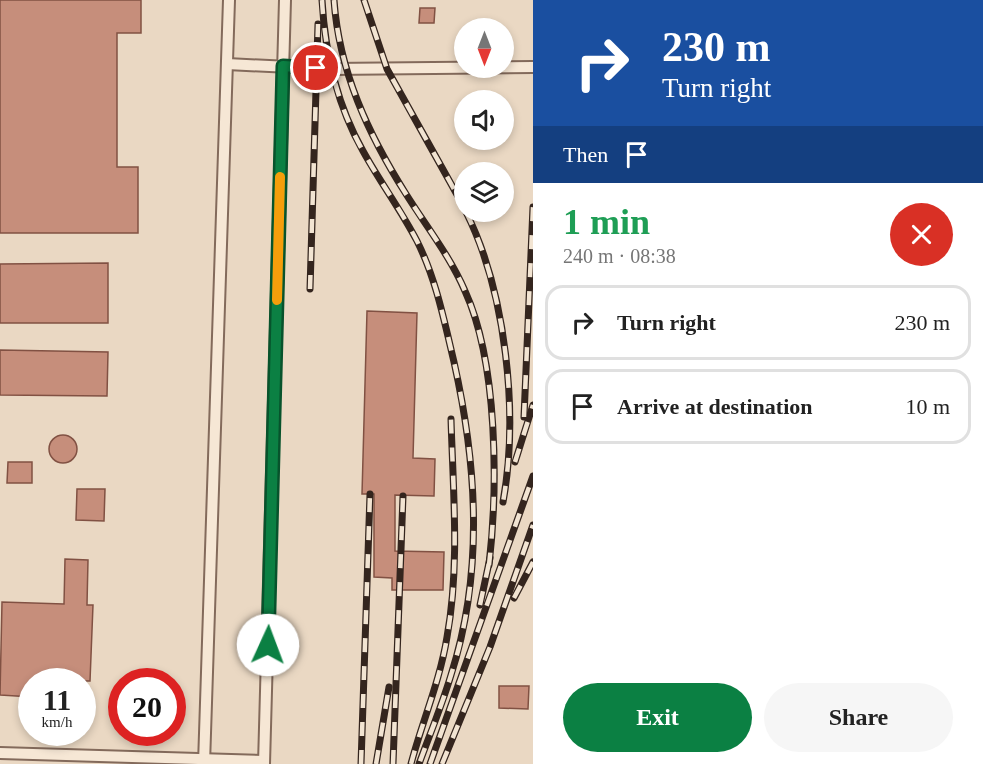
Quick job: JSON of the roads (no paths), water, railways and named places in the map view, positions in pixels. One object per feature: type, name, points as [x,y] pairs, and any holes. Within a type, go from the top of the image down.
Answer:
[{"type":"lane","points":[[205,762],[229,0]]},
{"type":"lane","points":[[0,753],[264,763],[285,0]]},
{"type":"lane","points":[[226,64],[332,69],[533,68]]},
{"type":"railway","points":[[322,0],[329,59],[346,115],[363,151],[417,241],[434,285],[454,362],[468,440],[474,518],[469,597],[462,636],[451,675],[419,764]]},
{"type":"railway","points":[[334,0],[342,52],[368,125],[392,171],[452,266],[476,320],[484,353],[493,426],[494,499],[489,565]]},
{"type":"railway","points":[[364,0],[387,69],[454,189]]},
{"type":"railway","points":[[310,289],[318,24]]},
{"type":"railway","points":[[524,417],[533,207]]},
{"type":"railway","points":[[470,222],[491,279],[506,354],[510,431],[503,502]]},
{"type":"railway","points":[[515,462],[533,405]]},
{"type":"railway","points":[[411,764],[440,670],[451,610],[455,555],[451,419]]},
{"type":"railway","points":[[430,764],[533,476]]},
{"type":"railway","points":[[361,764],[370,494]]},
{"type":"railway","points":[[393,764],[403,496]]},
{"type":"railway","points":[[442,764],[490,647],[533,525]]},
{"type":"railway","points":[[480,605],[490,558]]},
{"type":"railway","points":[[514,598],[533,562]]},
{"type":"railway","points":[[376,764],[389,687]]}]
